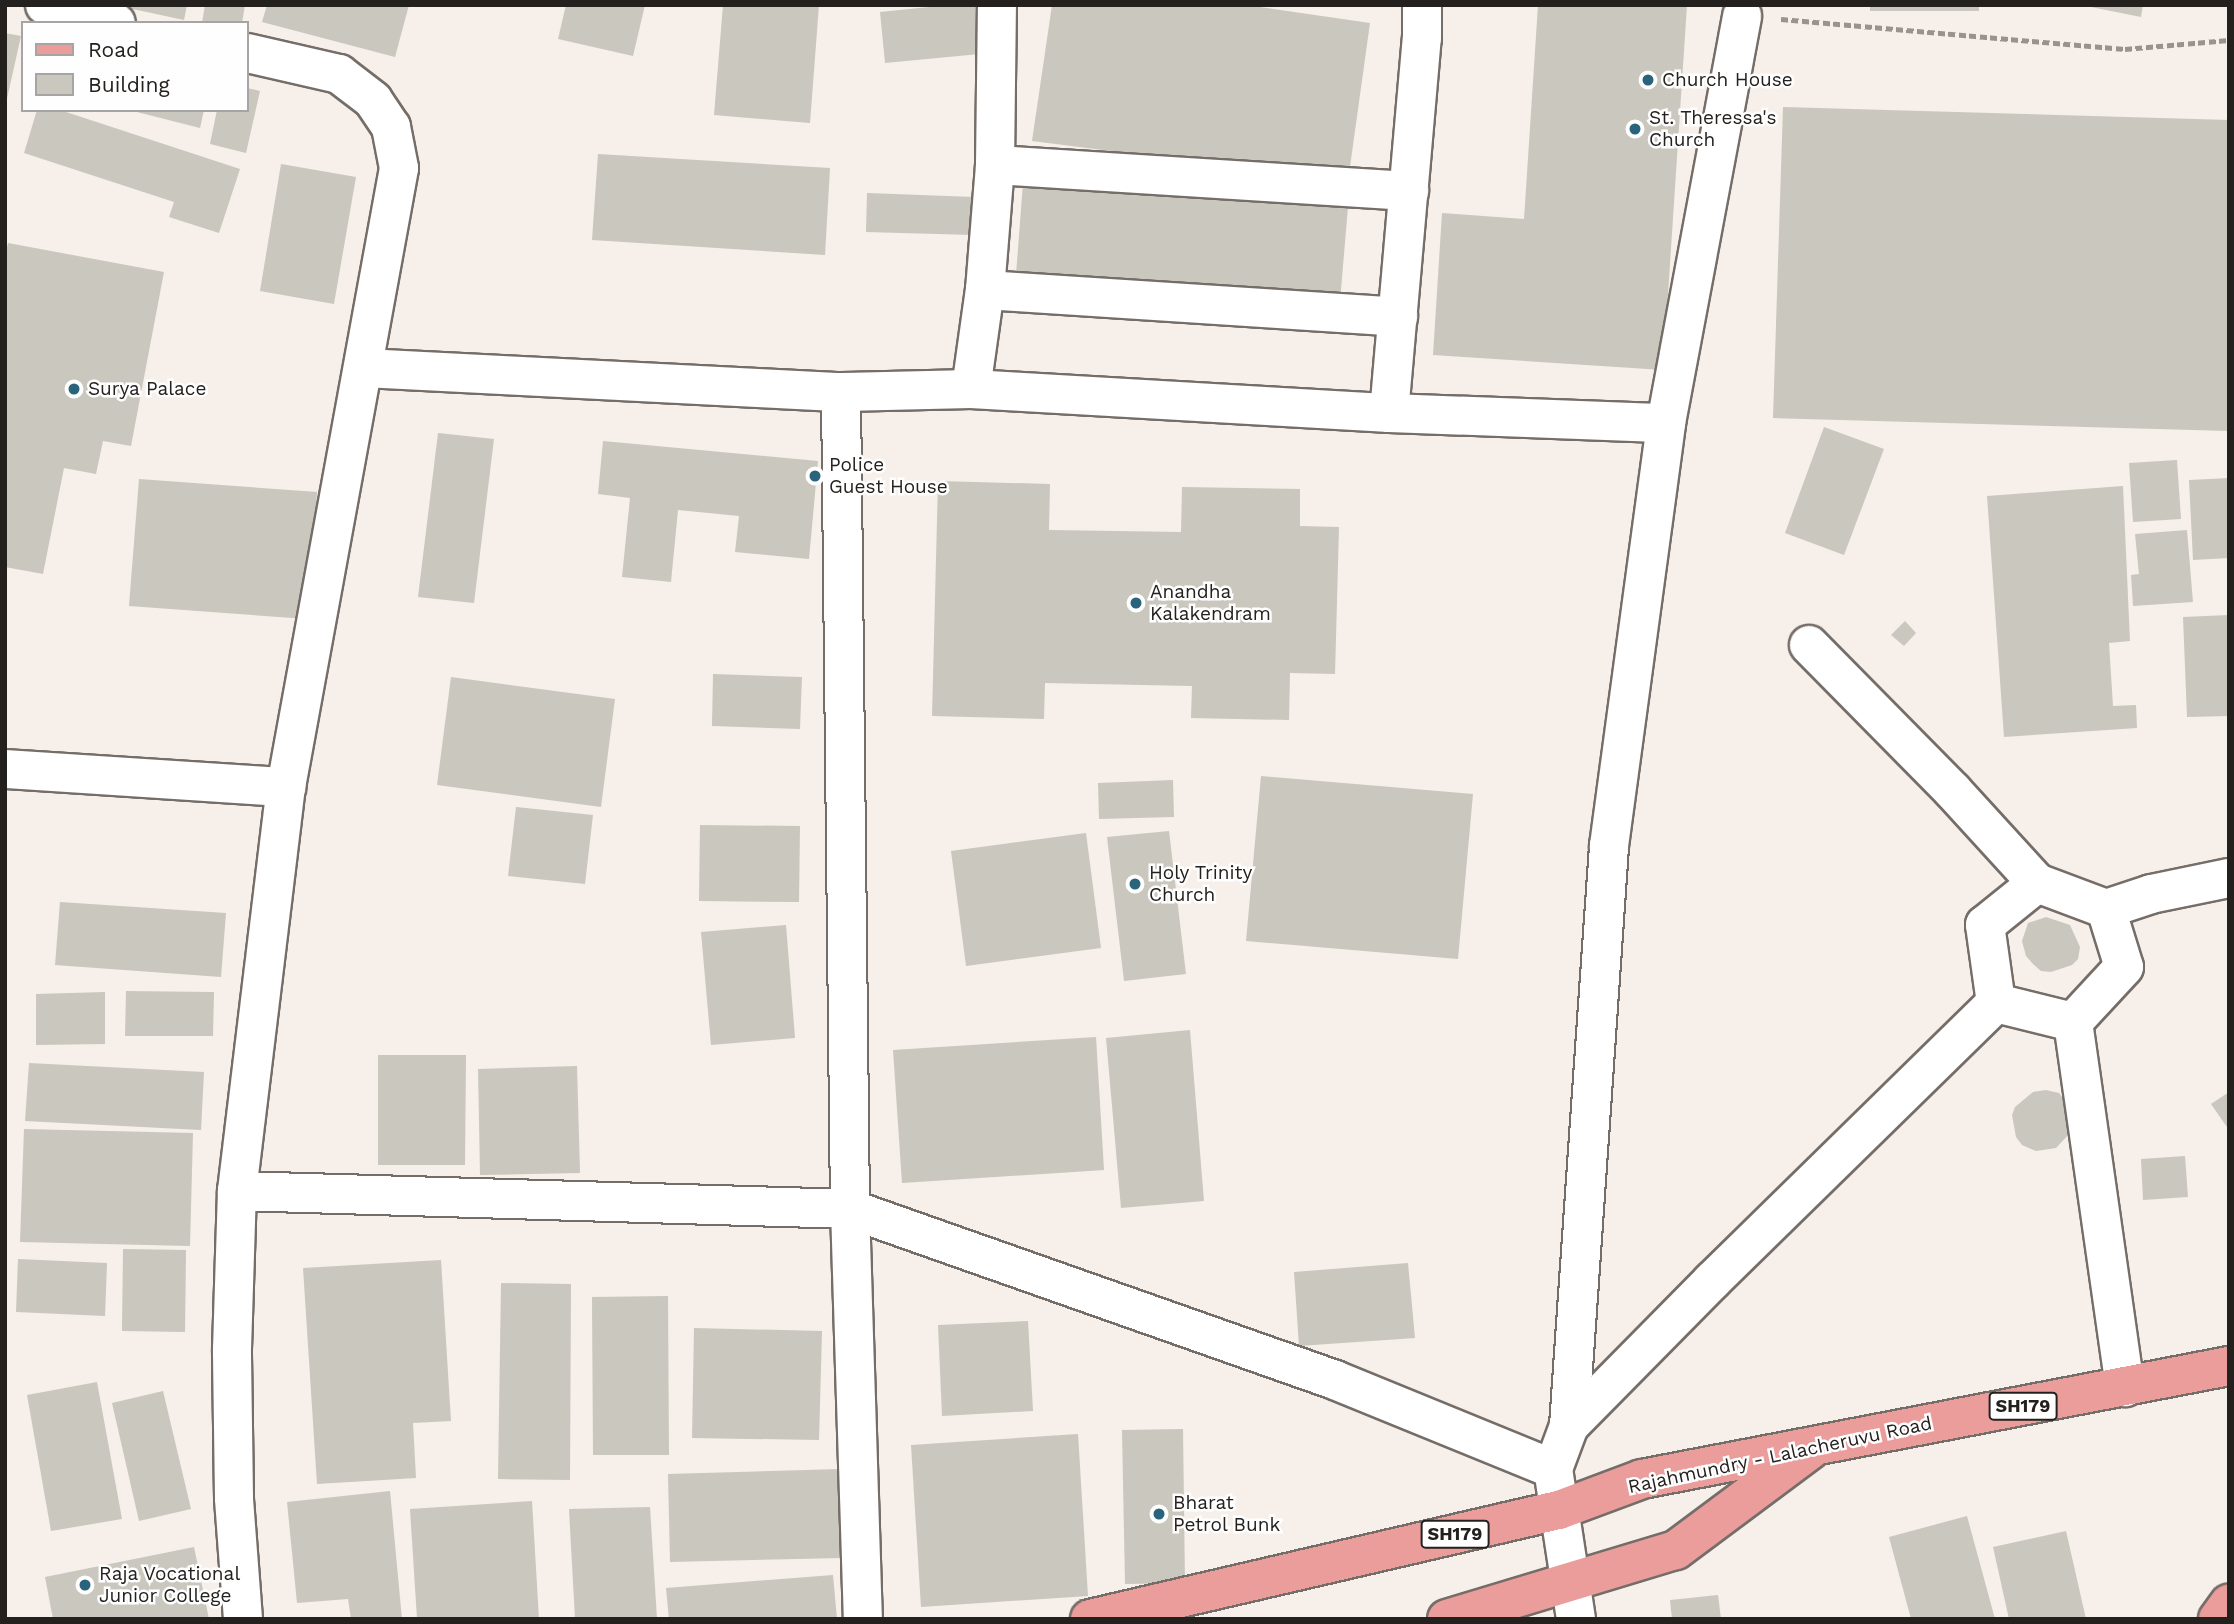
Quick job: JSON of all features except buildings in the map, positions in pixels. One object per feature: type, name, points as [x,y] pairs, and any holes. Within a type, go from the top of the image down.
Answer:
[{"type":"main road","name":"Rajahmundry - Lalacheruvu Road","points":[[1090,1619],[1559,1510],[1642,1479],[2229,1366]]},
{"type":"main road","name":"SH179","points":[[1447,1619],[1676,1550],[1817,1444]]},
{"type":"main road","points":[[2218,1619],[2229,1604]]},
{"type":"street","points":[[45,5],[108,21]]},
{"type":"street","points":[[971,389],[985,290],[995,165],[997,5]]},
{"type":"street","points":[[1389,413],[1422,38],[1422,5]]},
{"type":"street","points":[[1576,1619],[1553,1469],[1569,1426],[1609,846],[1666,423],[1742,16]]},
{"type":"street","points":[[243,1619],[234,1498],[232,1349],[237,1191],[286,787],[399,168],[391,127],[373,100],[339,74],[248,53]]},
{"type":"street","points":[[995,165],[1409,191]]},
{"type":"street","points":[[985,290],[1398,317]]},
{"type":"street","points":[[364,368],[841,392],[971,389],[1389,413],[1666,423]]},
{"type":"street","points":[[841,392],[850,1209],[863,1619]]},
{"type":"street","points":[[1809,645],[1952,790],[2037,883],[2106,909],[2151,894],[2229,878]]},
{"type":"street","points":[[5,769],[286,787]]},
{"type":"street","points":[[1996,1003],[1985,925],[2037,883]]},
{"type":"street","points":[[2073,1022],[2124,967],[2106,909]]},
{"type":"street","points":[[1569,1426],[1712,1281],[1996,1003]]},
{"type":"street","points":[[1996,1003],[2073,1022]]},
{"type":"street","points":[[2073,1022],[2125,1387]]},
{"type":"street","points":[[237,1191],[850,1209],[1335,1380],[1553,1469]]},
{"type":"path","points":[[1742,16],[2125,49],[2229,40]]},
{"type":"place","name":"Church House","points":[[1648,80]]},
{"type":"place","name":"St. Theressa's Church","points":[[1635,129]]},
{"type":"place","name":"Surya Palace","points":[[74,389]]},
{"type":"place","name":"Police Guest House","points":[[815,476]]},
{"type":"place","name":"Anandha Kalakendram","points":[[1136,603]]},
{"type":"place","name":"Holy Trinity Church","points":[[1135,884]]},
{"type":"place","name":"Bharat Petrol Bunk","points":[[1159,1514]]},
{"type":"place","name":"Raja Vocational Junior College","points":[[85,1585]]}]
